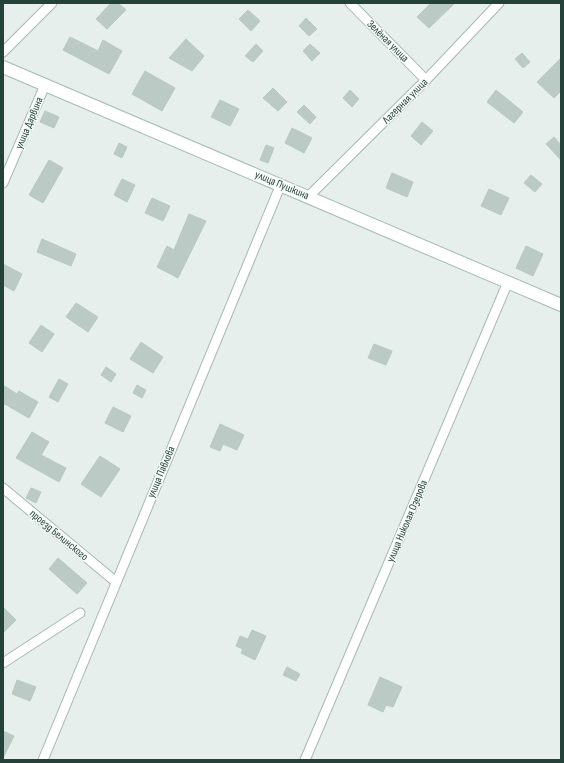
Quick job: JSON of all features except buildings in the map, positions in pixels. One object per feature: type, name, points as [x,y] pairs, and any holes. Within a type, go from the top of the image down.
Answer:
[{"type":"main road","name":"улица Пушкина","points":[[3,67],[281,184],[561,305]]},
{"type":"street","points":[[3,52],[52,3]]},
{"type":"street","name":"Зелёная улица","points":[[350,3],[426,80]]},
{"type":"street","name":"Лагерная улица","points":[[309,196],[426,80],[499,3]]},
{"type":"street","name":"улица Дарвина","points":[[3,182],[46,85]]},
{"type":"street","name":"улица Павлова","points":[[43,760],[281,184]]},
{"type":"street","name":"улица Николая Озерова","points":[[305,760],[508,282]]},
{"type":"street","name":"проезд Белинского","points":[[3,488],[116,582]]},
{"type":"street","points":[[3,663],[80,613]]}]
